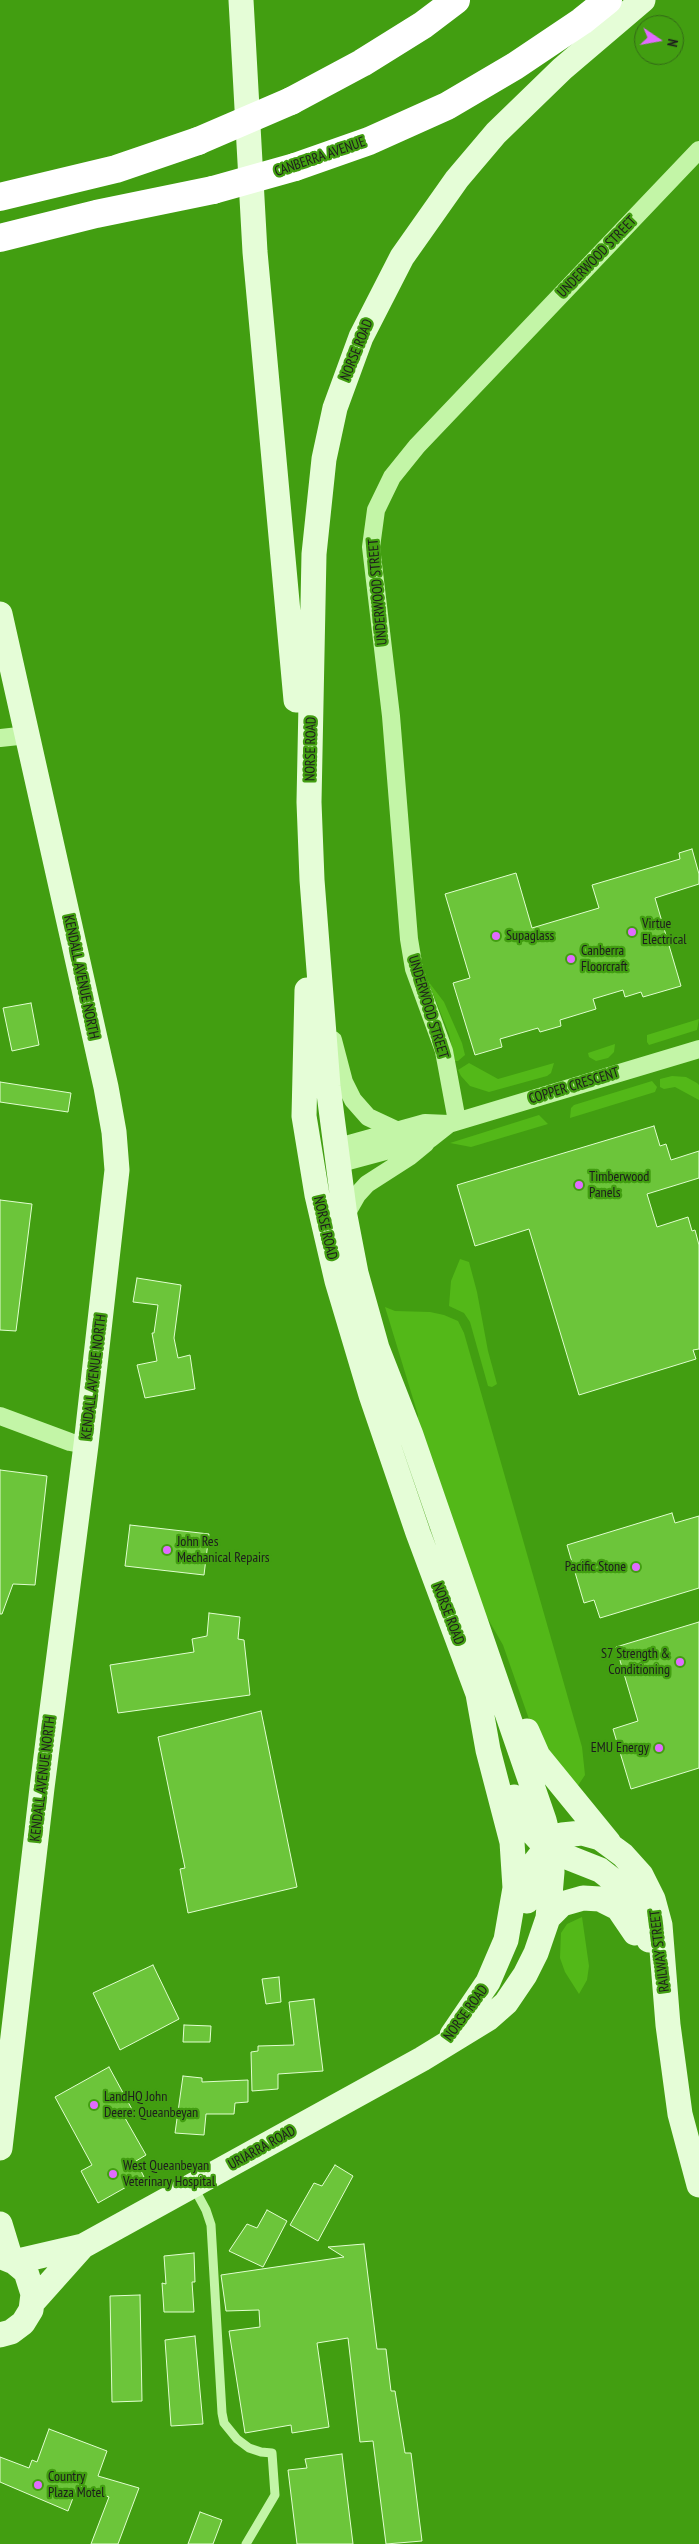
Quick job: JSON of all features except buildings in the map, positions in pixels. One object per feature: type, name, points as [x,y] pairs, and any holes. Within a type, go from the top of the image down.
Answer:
[{"type":"highway","points":[[3,197],[116,169],[198,141],[291,101],[362,63],[424,25],[456,0]]},
{"type":"highway","name":"CANBERRA AVENUE","points":[[11,235],[96,214],[213,190],[295,167],[369,141],[447,106],[515,66],[582,21],[608,0]]},
{"type":"main road","name":"NORSE ROAD","points":[[241,0],[256,252],[275,445],[298,728],[309,802]]},
{"type":"main road","name":"NORSE ROAD","points":[[431,2054],[489,2018],[506,2003],[530,1966],[548,1918],[552,1882],[549,1846],[535,1794],[411,1435],[378,1348],[356,1273],[345,1216],[336,1156],[312,880],[309,802],[312,590],[316,520],[329,432],[354,353],[402,257],[457,179],[523,106],[644,0]]},
{"type":"main road","name":"KENDALL AVENUE NORTH","points":[[0,614],[114,1132],[117,1170],[114,1214],[42,1788],[0,2148]]},
{"type":"main road","name":"NORSE ROAD","points":[[312,880],[304,1116],[312,1162],[338,1281],[360,1359],[418,1533],[478,1694],[488,1750],[511,1834],[516,1878],[512,1914],[506,1940],[495,1969],[475,2004],[431,2054]]},
{"type":"main road","points":[[312,1162],[336,1156]]},
{"type":"main road","points":[[470,1610],[498,1648],[538,1756],[613,1846]]},
{"type":"main road","name":"RAILWAY STREET","points":[[478,1694],[519,1815],[528,1828],[549,1846],[609,1876],[632,1898],[647,1932],[655,1983]]},
{"type":"main road","name":"RAILWAY STREET","points":[[549,1846],[562,1835],[582,1833],[595,1835],[613,1846],[629,1860],[640,1875],[656,1909],[660,1925],[668,2025],[680,2114],[699,2185]]},
{"type":"main road","points":[[475,2004],[517,1945],[525,1919],[531,1872],[535,1863],[549,1846]]},
{"type":"main road","name":"RAILWAY STREET","points":[[548,1918],[562,1904],[578,1900],[592,1898],[612,1904],[631,1924],[655,1983],[668,2025]]},
{"type":"main road","name":"URIARRA ROAD","points":[[8,2259],[83,2246],[431,2054]]},
{"type":"main road","points":[[0,2224],[8,2259],[30,2279],[33,2302]]},
{"type":"main road","name":"URIARRA ROAD","points":[[1,2336],[23,2323],[33,2302],[83,2246]]},
{"type":"street","name":"UNDERWOOD STREET","points":[[453,1123],[444,1051],[414,969],[405,898],[391,716],[371,547],[376,510],[382,494],[392,477],[416,446],[699,150]]},
{"type":"street","points":[[0,738],[28,735]]},
{"type":"street","points":[[322,1000],[348,1091],[368,1117],[398,1131]]},
{"type":"street","name":"COPPER CRESCENT","points":[[336,1156],[398,1131],[425,1123],[453,1123],[699,1049]]},
{"type":"street","name":"COPPER CRESCENT","points":[[336,1156],[430,1139],[453,1123]]},
{"type":"street","points":[[345,1216],[357,1195],[367,1184],[410,1157],[430,1139]]},
{"type":"street","points":[[0,1416],[70,1442],[86,1445]]},
{"type":"lane","points":[[192,2186],[206,2210],[211,2225],[224,2423],[237,2439],[249,2448],[272,2453],[275,2496],[246,2544]]},
{"type":"green space","points":[[428,981],[444,1002],[462,1043],[465,1055],[458,1061],[455,1061],[449,1034]]},
{"type":"green space","points":[[699,1019],[697,1030],[649,1045],[647,1042],[647,1035]]},
{"type":"green space","points":[[615,1044],[614,1052],[608,1058],[596,1061],[589,1057],[588,1053]]},
{"type":"green space","points":[[469,1063],[498,1079],[554,1063],[551,1073],[547,1076],[489,1092],[470,1086],[461,1076],[458,1070]]},
{"type":"green space","points":[[672,1076],[686,1077],[697,1083],[699,1085],[699,1100],[675,1087],[664,1089],[660,1087],[660,1079]]},
{"type":"green space","points":[[652,1081],[657,1087],[655,1092],[570,1118],[571,1108],[574,1105]]},
{"type":"green space","points":[[539,1115],[548,1124],[471,1147],[450,1143]]},
{"type":"green space","points":[[460,1259],[469,1262],[477,1292],[488,1351],[497,1384],[492,1387],[488,1386],[470,1322],[464,1313],[449,1306],[451,1281]]},
{"type":"green space","points":[[385,1307],[395,1311],[430,1312],[444,1315],[458,1321],[464,1333],[582,1747],[585,1775],[577,1787],[574,1788],[530,1722],[503,1645],[481,1607],[417,1419],[418,1415]]},
{"type":"green space","points":[[582,1917],[589,1966],[587,1980],[579,1994],[565,1972],[560,1958],[561,1933],[567,1924]]},
{"type":"place","name":"Virtue Electrical","points":[[632,932]]},
{"type":"place","name":"Supaglass","points":[[496,936]]},
{"type":"place","name":"Canberra Floorcraft","points":[[571,959]]},
{"type":"place","name":"Timberwood Panels","points":[[579,1185]]},
{"type":"place","name":"John Res Mechanical Repairs","points":[[167,1550]]},
{"type":"place","name":"Pacific Stone","points":[[636,1567]]},
{"type":"place","name":"S7 Strength & Conditioning","points":[[680,1662]]},
{"type":"place","name":"EMU Energy","points":[[659,1748]]},
{"type":"place","name":"LandHQ John Deere: Queanbeyan","points":[[94,2105]]},
{"type":"place","name":"West Queanbeyan Veterinary Hospital","points":[[113,2174]]},
{"type":"place","name":"Country Plaza Motel","points":[[38,2485]]}]
